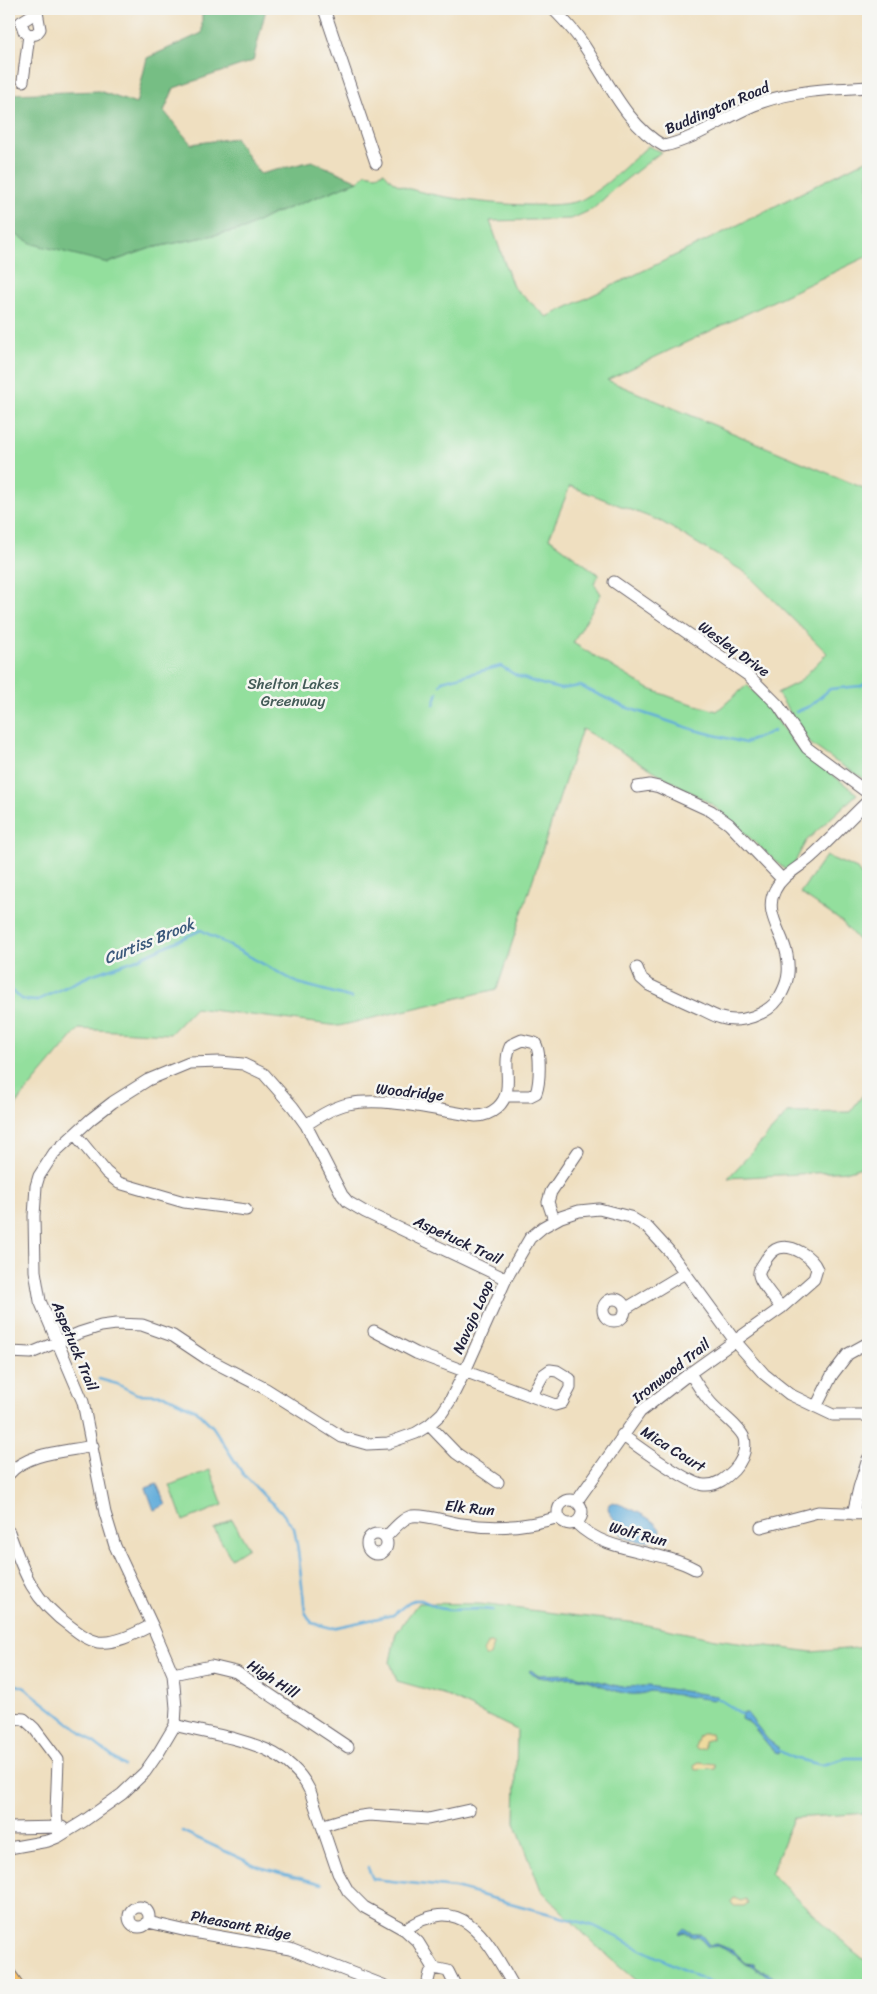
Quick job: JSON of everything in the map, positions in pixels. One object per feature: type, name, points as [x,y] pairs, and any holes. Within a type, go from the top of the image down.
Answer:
[{"type":"main road","points":[[9,1974],[16,1985]]},
{"type":"street","points":[[324,9],[376,163]]},
{"type":"street","name":"Buddington Road","points":[[553,9],[567,22],[581,40],[605,80],[641,130],[664,146],[683,142],[761,103],[803,91],[868,87]]},
{"type":"street","points":[[24,81],[29,35],[24,31],[21,22],[37,10]]},
{"type":"street","name":"Wesley Drive","points":[[614,582],[749,676],[778,705],[808,748],[868,793]]},
{"type":"street","points":[[637,787],[650,785],[659,787],[711,810],[729,824],[782,879]]},
{"type":"street","points":[[637,968],[642,978],[649,985],[721,1018],[735,1020],[749,1018],[764,1012],[774,1005],[788,980],[786,952],[771,911],[771,900],[774,890],[782,879],[810,858],[868,801]]},
{"type":"street","points":[[526,1040],[535,1043],[538,1051],[538,1086],[536,1093],[530,1096],[506,1096],[509,1049],[518,1041],[526,1040]]},
{"type":"street","name":"Aspetuck Trail","points":[[175,1725],[176,1690],[173,1674],[115,1546],[105,1513],[83,1402],[42,1310],[38,1291],[34,1246],[34,1198],[37,1180],[46,1163],[99,1113],[131,1090],[171,1069],[196,1062],[243,1064],[259,1070],[269,1079],[306,1124],[338,1189],[348,1202],[365,1212],[506,1279]]},
{"type":"street","name":"Woodridge","points":[[306,1124],[332,1109],[354,1103],[405,1104],[480,1116],[492,1112],[506,1096]]},
{"type":"street","points":[[75,1134],[106,1172],[120,1184],[184,1202],[246,1210]]},
{"type":"street","points":[[554,1220],[548,1202],[551,1192],[578,1152]]},
{"type":"street","name":"Navajo Loop","points":[[9,1352],[29,1354],[101,1326],[116,1324],[142,1325],[173,1336],[206,1358],[266,1389],[331,1431],[349,1440],[367,1444],[388,1443],[406,1437],[429,1425],[442,1413],[465,1371],[506,1279],[526,1243],[535,1233],[554,1220],[570,1213],[593,1209],[611,1211],[630,1217],[643,1224],[659,1240],[685,1273],[734,1341],[764,1374],[789,1394],[834,1414],[868,1415]]},
{"type":"street","points":[[786,1247],[806,1255],[814,1262],[817,1269],[814,1279],[781,1308],[759,1277],[759,1269],[777,1248],[786,1247]]},
{"type":"street","points":[[625,1309],[685,1273]]},
{"type":"street","name":"Ironwood Trail","points":[[577,1501],[640,1412],[690,1373],[781,1308]]},
{"type":"street","points":[[374,1331],[416,1353],[532,1395]]},
{"type":"street","points":[[816,1407],[832,1375],[848,1354],[868,1343]]},
{"type":"street","name":"Mica Court","points":[[622,1435],[663,1463],[701,1484],[713,1484],[725,1479],[743,1458],[745,1451],[744,1438],[739,1430],[708,1400],[690,1373]]},
{"type":"street","points":[[429,1425],[466,1462],[498,1482]]},
{"type":"street","points":[[9,1474],[19,1465],[31,1459],[92,1446]]},
{"type":"street","points":[[853,1514],[864,1488],[868,1459]]},
{"type":"street","points":[[570,1499],[577,1501],[582,1510],[581,1517],[576,1523],[566,1524],[559,1517],[558,1507],[563,1501],[570,1499]]},
{"type":"street","points":[[761,1527],[818,1512],[868,1514]]},
{"type":"street","name":"Elk Run","points":[[385,1538],[402,1522],[413,1516],[474,1526],[527,1525],[559,1517]]},
{"type":"street","name":"Wolf Run","points":[[576,1523],[586,1533],[604,1542],[674,1559],[695,1569]]},
{"type":"street","points":[[9,1532],[21,1564],[38,1597],[61,1620],[78,1632],[92,1640],[110,1641],[127,1637],[152,1625]]},
{"type":"street","name":"High Hill","points":[[173,1674],[211,1666],[236,1672],[348,1747]]},
{"type":"street","points":[[9,1718],[24,1720],[34,1728],[58,1760],[57,1832]]},
{"type":"street","points":[[9,1848],[74,1828],[122,1794],[145,1772],[175,1725],[252,1743],[266,1748],[286,1761],[296,1769],[307,1784],[324,1825],[338,1873],[348,1891],[364,1907],[405,1930],[418,1942],[434,1968],[448,1971],[454,1985]]},
{"type":"street","points":[[324,1825],[347,1818],[368,1815],[428,1819],[469,1810]]},
{"type":"street","points":[[9,1828],[57,1832]]},
{"type":"street","points":[[405,1930],[422,1920],[441,1916],[467,1922],[482,1934],[512,1985]]},
{"type":"street","name":"Pheasant Ridge","points":[[148,1922],[187,1931],[290,1949],[383,1985]]},
{"type":"street","points":[[428,1985],[430,1973],[434,1968]]},
{"type":"green space","points":[[202,9],[266,9],[253,61],[174,88],[164,111],[191,144],[235,138],[260,174],[312,161],[358,181],[271,215],[244,229],[151,248],[108,263],[33,244],[9,231],[9,94],[99,91],[136,104],[147,58],[202,33]]},
{"type":"green space","name":"Shelton Lakes Greenway","points":[[648,146],[661,152],[614,189],[593,209],[571,219],[490,221],[513,287],[547,317],[722,233],[868,159],[868,256],[607,380],[868,490],[868,781],[811,744],[777,693],[799,682],[827,653],[746,573],[662,522],[570,486],[549,538],[599,575],[594,583],[601,594],[573,643],[649,689],[717,711],[747,685],[763,701],[796,746],[857,794],[806,841],[789,873],[713,805],[582,729],[497,989],[339,1026],[195,1008],[170,1034],[79,1029],[19,1100],[9,1122],[9,231],[108,263],[151,248],[244,229],[271,215],[358,181],[366,173],[376,175],[384,172],[394,182],[410,189],[459,199],[519,205],[568,203],[583,199],[592,194]]},
{"type":"green space","points":[[826,856],[857,869],[868,885],[868,951],[841,921],[800,893]]},
{"type":"green space","points":[[868,1088],[868,1165],[849,1171],[728,1178],[788,1113],[850,1112]]},
{"type":"green space","points":[[210,1470],[223,1505],[183,1521],[170,1485]]},
{"type":"green space","points":[[232,1519],[248,1547],[231,1558],[214,1529]]},
{"type":"green space","points":[[418,1603],[480,1604],[637,1623],[716,1639],[812,1652],[868,1647],[868,1813],[793,1818],[771,1874],[868,1963],[868,1985],[642,1985],[594,1944],[541,1890],[515,1822],[517,1730],[443,1694],[397,1681],[390,1662],[396,1633]]},
{"type":"sand","points":[[487,1644],[493,1644],[490,1656],[485,1656],[483,1651]]},
{"type":"sand","points":[[711,1734],[712,1739],[704,1741],[704,1748],[697,1750],[695,1747],[699,1736]]},
{"type":"sand","points":[[699,1762],[714,1764],[715,1768],[695,1769],[694,1765]]},
{"type":"sand","points":[[734,1898],[741,1901],[746,1899],[748,1903],[744,1906],[733,1906],[731,1902]]},
{"type":"water","points":[[157,1484],[166,1505],[154,1510],[146,1488]]},
{"type":"water","points":[[613,1502],[648,1518],[659,1528],[661,1533],[648,1541],[626,1538],[619,1532],[609,1511],[609,1504]]},
{"type":"water","points":[[531,1670],[537,1675],[570,1674],[622,1687],[648,1686],[718,1697],[713,1700],[650,1691],[641,1694],[623,1693],[578,1678],[538,1677],[529,1671]]},
{"type":"water","points":[[742,1713],[747,1713],[768,1740],[779,1748],[779,1754],[775,1753],[751,1724],[741,1719]]},
{"type":"water","points":[[684,1928],[692,1934],[701,1934],[709,1945],[717,1944],[734,1951],[746,1963],[754,1964],[757,1968],[772,1975],[783,1985],[753,1966],[747,1965],[735,1954],[718,1946],[708,1947],[698,1936],[693,1937],[684,1932],[680,1934]]},
{"type":"waterway","points":[[440,685],[442,681],[501,666],[517,676],[534,682],[560,689],[580,686],[625,707],[695,730],[745,743],[774,731]]},
{"type":"waterway","points":[[796,712],[810,706],[830,689],[861,686],[868,682]]},
{"type":"waterway","points":[[434,705],[438,692]]},
{"type":"waterway","name":"Curtiss Brook","points":[[9,989],[23,1000],[36,1001],[91,975],[135,960],[201,930],[298,983],[352,998]]},
{"type":"waterway","points":[[99,1379],[117,1384],[137,1394],[164,1395],[196,1410],[213,1427],[243,1474],[280,1510],[294,1528],[305,1612],[312,1623],[332,1628],[393,1615],[414,1600],[421,1600],[439,1608],[450,1610],[493,1610]]},
{"type":"waterway","points":[[9,1682],[25,1688],[124,1766]]},
{"type":"waterway","points":[[715,1697],[742,1714]]},
{"type":"waterway","points":[[778,1750],[793,1758],[822,1765],[846,1758],[868,1758]]},
{"type":"waterway","points":[[182,1831],[259,1867],[322,1884]]},
{"type":"waterway","points":[[368,1868],[373,1879],[455,1888],[594,1926],[715,1985]]}]
